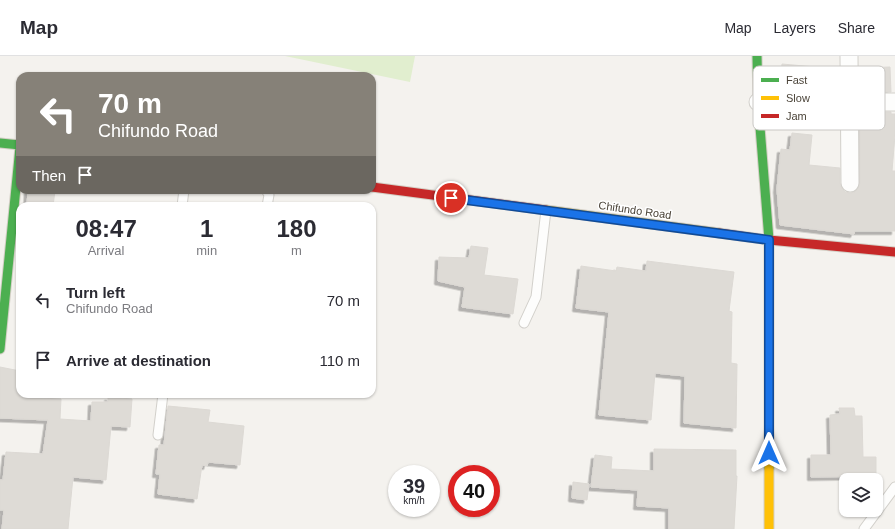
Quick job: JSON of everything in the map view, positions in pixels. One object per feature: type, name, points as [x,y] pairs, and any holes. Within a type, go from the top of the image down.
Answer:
[{"type":"street","points":[[757,56],[757,66]]},
{"type":"street","points":[[760,130],[769,240],[769,529]]},
{"type":"street","points":[[849,130],[850,182]]},
{"type":"street","points":[[0,143],[16,145]]},
{"type":"street","points":[[0,349],[16,187]]},
{"type":"street","name":"Chifundo Road","points":[[376,188],[769,240],[895,252]]},
{"type":"lane","points":[[524,323],[536,297],[546,210]]},
{"type":"lane","points":[[158,435],[163,398]]},
{"type":"lane","points":[[864,529],[895,487]]},
{"type":"green space","points":[[285,56],[415,56],[410,82],[376,75],[376,72],[362,72]]},
{"type":"building","points":[[782,64],[805,66],[782,66]]},
{"type":"building","points":[[885,67],[890,67],[891,92],[885,92]]},
{"type":"building","points":[[885,112],[891,112],[891,114],[895,114],[892,171],[895,171],[895,231],[855,231],[854,234],[780,225],[777,189],[781,149],[790,150],[792,133],[812,135],[809,165],[840,168],[840,183],[845,192],[855,192],[860,183],[860,130],[885,130]]},
{"type":"building","points":[[28,194],[55,194],[54,202],[27,202]]},
{"type":"building","points":[[471,246],[488,248],[484,275],[518,279],[513,314],[462,307],[465,287],[438,281],[439,257],[469,258]]},
{"type":"building","points":[[647,261],[734,272],[729,311],[732,312],[731,363],[737,364],[736,428],[684,423],[685,376],[655,373],[651,420],[599,415],[609,312],[576,308],[581,266],[616,271],[617,267],[646,271]]},
{"type":"building","points":[[0,367],[16,370],[16,398],[61,399],[60,419],[91,421],[92,402],[108,402],[108,398],[132,399],[130,427],[111,426],[106,480],[73,477],[68,529],[2,529],[4,510],[0,510],[0,480],[3,480],[6,452],[43,454],[48,420],[0,418]]},
{"type":"building","points":[[168,406],[210,410],[208,422],[244,426],[240,465],[208,462],[207,466],[202,465],[197,499],[158,494],[160,474],[156,474],[159,445],[164,445]]},
{"type":"building","points":[[839,408],[854,408],[855,416],[862,416],[863,457],[876,457],[876,473],[839,473],[839,477],[811,477],[811,455],[831,455],[830,415],[840,414]]},
{"type":"building","points":[[654,449],[736,450],[737,476],[734,529],[669,529],[669,508],[637,506],[638,490],[591,487],[595,455],[612,457],[611,469],[654,471]]},
{"type":"building","points":[[573,482],[589,484],[587,500],[572,498]]},
{"type":"traffic: fast","points":[[757,56],[757,66]]},
{"type":"traffic: fast","points":[[760,130],[769,240],[769,468]]},
{"type":"traffic: fast","points":[[0,143],[16,145]]},
{"type":"traffic: fast","points":[[0,349],[16,187]]},
{"type":"traffic: slow","points":[[546,210],[719,233]]},
{"type":"traffic: slow","points":[[769,468],[769,529]]},
{"type":"traffic: jam","points":[[376,188],[546,210]]},
{"type":"traffic: jam","points":[[719,233],[769,240],[895,252]]},
{"type":"route","points":[[451,198],[769,240],[769,453]]}]
